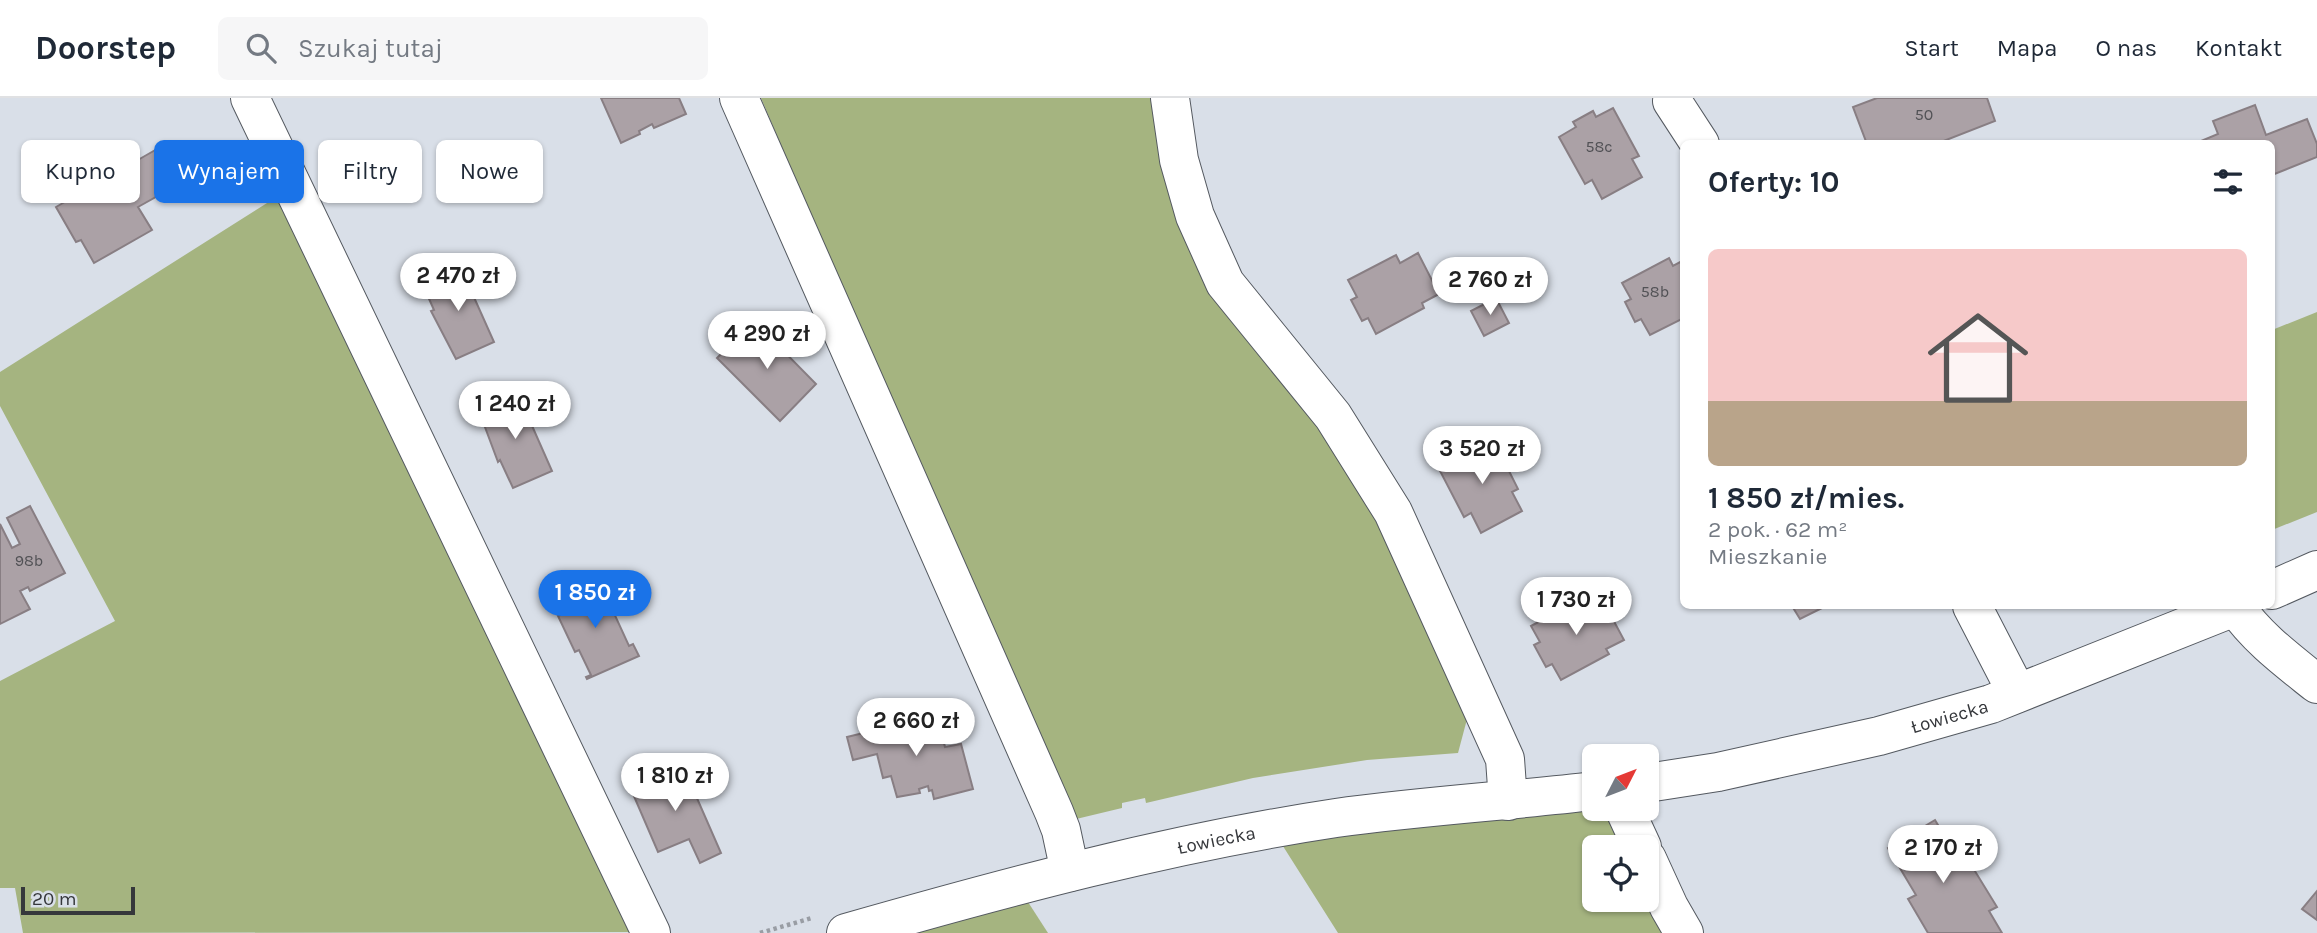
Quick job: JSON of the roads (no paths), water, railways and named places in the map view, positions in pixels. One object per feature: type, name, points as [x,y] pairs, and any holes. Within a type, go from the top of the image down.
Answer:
[{"type":"street","points":[[250,98],[651,933]]},
{"type":"street","points":[[739,98],[1054,812],[1061,830],[1070,872]]},
{"type":"street","points":[[1170,98],[1185,183],[1195,216],[1225,283],[1333,416],[1393,512],[1505,759],[1508,801]]},
{"type":"street","points":[[1672,101],[1697,140]]},
{"type":"street","points":[[2275,589],[2317,570]]},
{"type":"street","points":[[1974,609],[2017,693]]},
{"type":"street","name":"Łowiecka","points":[[1659,781],[1718,772],[1879,737],[1991,704],[2228,609]]},
{"type":"street","points":[[2238,609],[2249,626],[2279,655],[2317,684]]},
{"type":"street","name":"Łowiecka","points":[[846,933],[1070,872],[1196,843],[1429,806],[1582,792]]},
{"type":"street","points":[[1659,885],[1684,933]]}]
